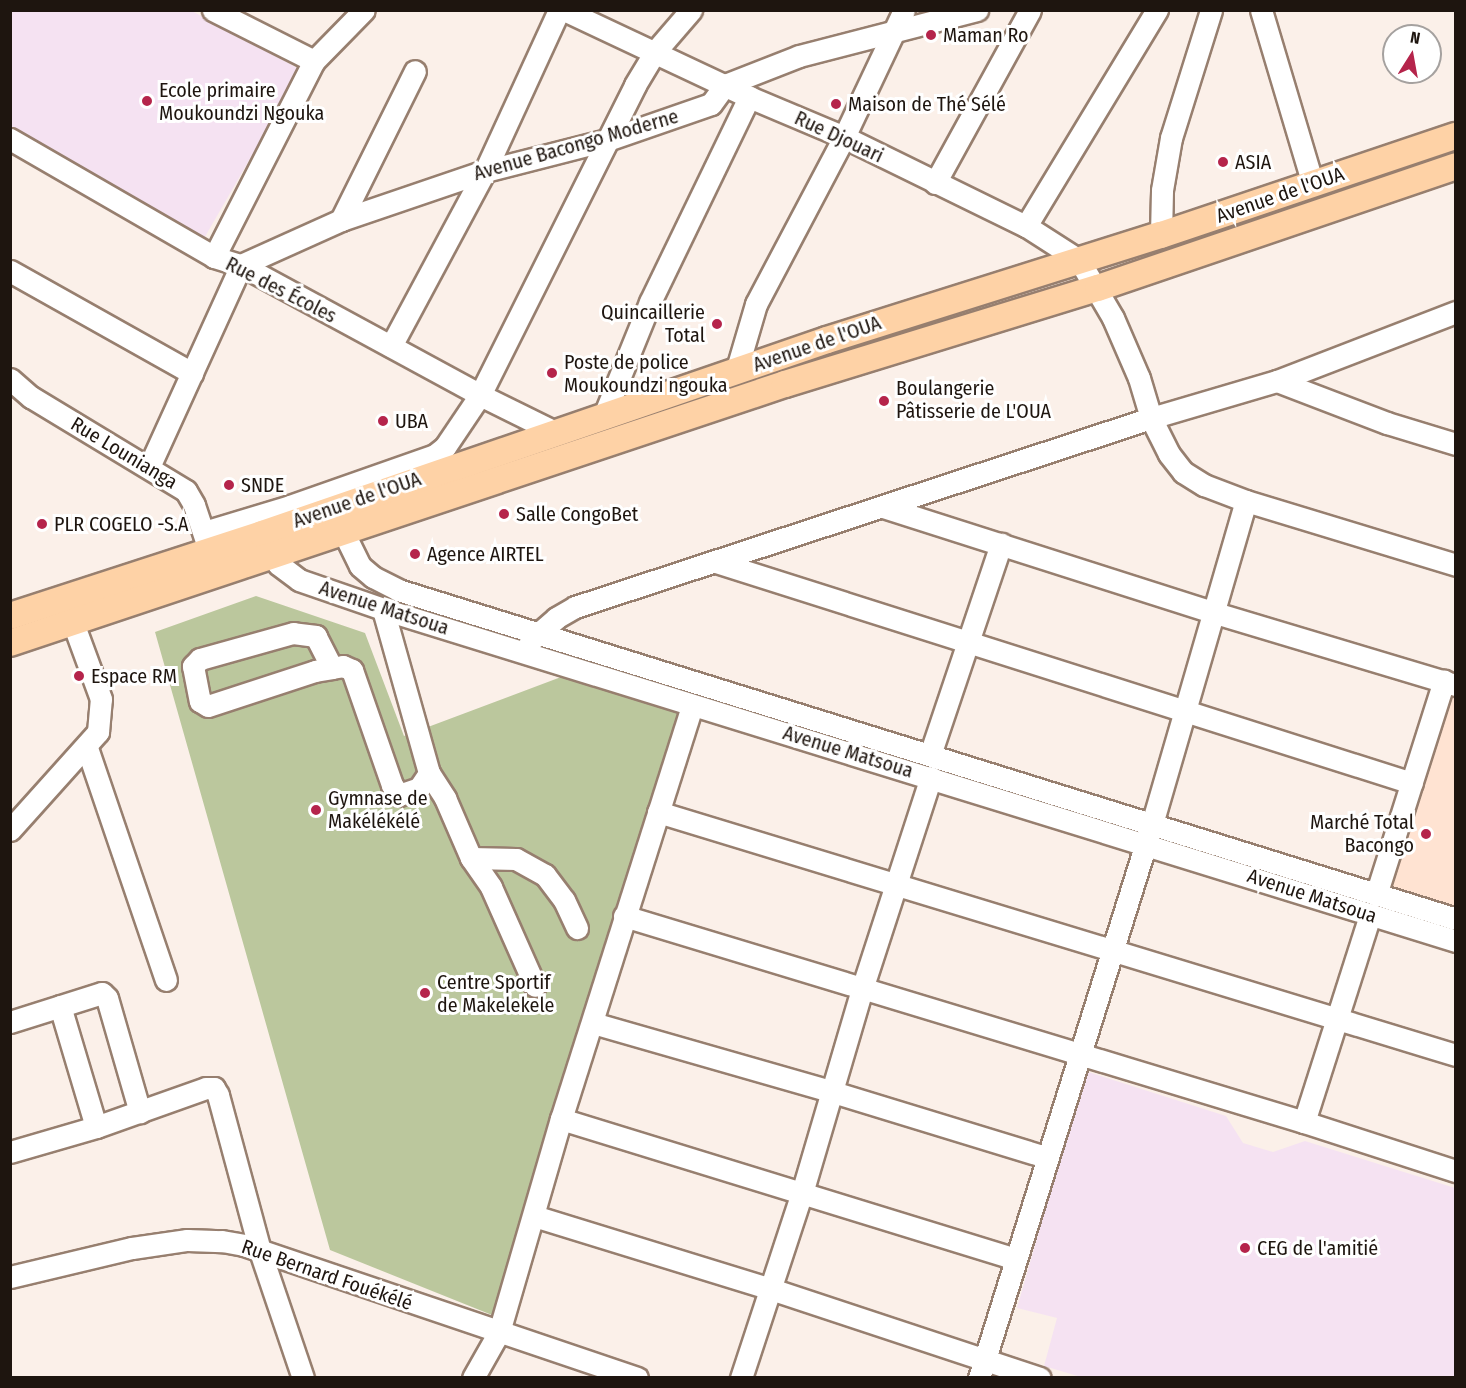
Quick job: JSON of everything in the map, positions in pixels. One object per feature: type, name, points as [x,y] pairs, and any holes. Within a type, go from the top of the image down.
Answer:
[{"type":"main road","name":"Avenue de l'OUA","points":[[10,644],[273,556],[437,464],[557,433],[827,340],[1161,235],[1455,136]]},
{"type":"main road","name":"Avenue de l'OUA","points":[[10,616],[207,541],[262,534],[293,513],[337,520],[1098,288],[1455,166]]},
{"type":"street","points":[[213,10],[314,61]]},
{"type":"street","points":[[214,257],[314,61],[364,10]]},
{"type":"street","points":[[391,346],[485,171],[562,10]]},
{"type":"street","name":"Rue Djouari","points":[[562,10],[749,97],[844,137],[1026,226],[1079,260],[1098,288],[1139,378],[1151,418],[1169,454],[1183,472],[1204,485],[1246,501],[1455,565]]},
{"type":"street","points":[[736,372],[756,304],[844,137],[891,33],[904,10]]},
{"type":"street","name":"Avenue Bacongo Moderne","points":[[241,265],[341,220],[485,171],[607,140],[711,104],[725,85],[799,56],[977,10]]},
{"type":"street","points":[[935,183],[1030,10]]},
{"type":"street","points":[[1026,226],[1157,10]]},
{"type":"street","points":[[1161,235],[1162,190],[1171,138],[1211,10]]},
{"type":"street","points":[[1261,10],[1314,184]]},
{"type":"street","points":[[207,541],[437,464],[480,395],[607,140],[654,53],[693,11]]},
{"type":"street","points":[[341,220],[415,71]]},
{"type":"street","points":[[603,418],[650,302],[749,97]]},
{"type":"street","name":"Rue des Écoles","points":[[10,139],[214,257],[241,265],[480,395],[557,433]]},
{"type":"street","points":[[149,467],[241,265]]},
{"type":"street","points":[[10,270],[192,374]]},
{"type":"street","points":[[520,653],[536,633],[575,607],[1151,418],[1277,381],[1455,312]]},
{"type":"street","points":[[1432,319],[1455,327]]},
{"type":"street","name":"Rue Lounianga","points":[[10,379],[31,397],[186,490],[207,541]]},
{"type":"street","points":[[1277,381],[1387,423],[1455,444]]},
{"type":"street","points":[[982,1369],[1148,833],[1246,501]]},
{"type":"street","points":[[883,507],[1212,612],[1450,683],[1412,783],[1304,1122]]},
{"type":"street","name":"Avenue Matsoua","points":[[337,520],[360,566],[384,584],[930,755],[1148,833],[1373,905],[1455,941]]},
{"type":"street","name":"Avenue Matsoua","points":[[262,534],[273,556],[284,570],[299,580],[383,609],[520,653],[931,777],[1148,833]]},
{"type":"street","points":[[930,755],[1001,544]]},
{"type":"street","points":[[716,562],[966,644],[1412,783]]},
{"type":"street","points":[[383,609],[429,773],[445,798],[471,858],[491,887],[535,986]]},
{"type":"street","points":[[10,830],[87,748],[99,732],[101,699],[73,623]]},
{"type":"street","points":[[332,668],[316,636],[293,633],[200,659],[193,666],[200,701],[208,706],[315,671],[344,666],[352,670],[384,765],[399,795],[419,788],[429,773]]},
{"type":"street","points":[[473,1377],[499,1332],[561,1119],[692,705]]},
{"type":"street","points":[[87,748],[166,980]]},
{"type":"street","points":[[741,1377],[802,1193],[862,989],[931,777]]},
{"type":"street","points":[[658,812],[1455,1055]]},
{"type":"street","points":[[471,858],[516,858],[545,874],[564,900],[577,928]]},
{"type":"street","name":"Avenue Matsoua","points":[[1373,905],[1455,919]]},
{"type":"street","points":[[624,916],[1304,1122],[1455,1171]]},
{"type":"street","points":[[10,1022],[102,993],[107,998],[140,1112]]},
{"type":"street","points":[[60,1006],[96,1127]]},
{"type":"street","points":[[593,1023],[833,1092],[1046,1157]]},
{"type":"street","points":[[12,1147],[96,1127],[206,1088],[214,1088],[218,1095],[260,1251],[303,1377]]},
{"type":"street","points":[[561,1119],[1015,1259]]},
{"type":"street","points":[[534,1216],[771,1289],[982,1369],[1040,1377]]},
{"type":"street","name":"Rue Bernard Fouékélé","points":[[10,1277],[132,1248],[187,1240],[222,1241],[260,1251],[499,1332],[608,1374],[637,1377]]},
{"type":"shaded area","name":"Ecole primaire Moukoundzi Ngouka","points":[[10,11],[192,11],[301,70],[202,242],[11,131]]},
{"type":"shaded area","name":"Marché Total Bacongo","points":[[1444,681],[1455,685],[1455,909],[1380,885]]},
{"type":"shaded area","name":"CEG de l'amitié","points":[[1085,1071],[1226,1116],[1243,1143],[1273,1152],[1305,1141],[1455,1188],[1454,1377],[1081,1377],[1044,1366],[1057,1318],[1017,1308]]},
{"type":"green space","name":"Centre Sportif de Makelekele","points":[[256,596],[365,633],[404,736],[569,674],[681,710],[492,1315],[330,1250],[155,632]]},
{"type":"place","name":"Maman Ro","points":[[931,35]]},
{"type":"place","name":"Ecole primaire Moukoundzi Ngouka","points":[[147,101]]},
{"type":"place","name":"Maison de Thé Sélé","points":[[836,104]]},
{"type":"place","name":"ASIA","points":[[1223,162]]},
{"type":"place","name":"Quincaillerie Total","points":[[717,324]]},
{"type":"place","name":"Poste de police Moukoundzi ngouka","points":[[552,373]]},
{"type":"place","name":"Boulangerie Pâtisserie de L'OUA","points":[[884,401]]},
{"type":"place","name":"UBA","points":[[383,421]]},
{"type":"place","name":"SNDE","points":[[229,485]]},
{"type":"place","name":"Salle CongoBet","points":[[504,514]]},
{"type":"place","name":"PLR COGELO -S.A","points":[[42,524]]},
{"type":"place","name":"Agence AIRTEL","points":[[415,554]]},
{"type":"place","name":"Espace RM","points":[[79,676]]},
{"type":"place","name":"Gymnase de Makélékélé","points":[[316,810]]},
{"type":"place","name":"Marché Total Bacongo","points":[[1426,834]]},
{"type":"place","name":"Centre Sportif de Makelekele","points":[[425,993]]},
{"type":"place","name":"CEG de l'amitié","points":[[1245,1248]]}]
